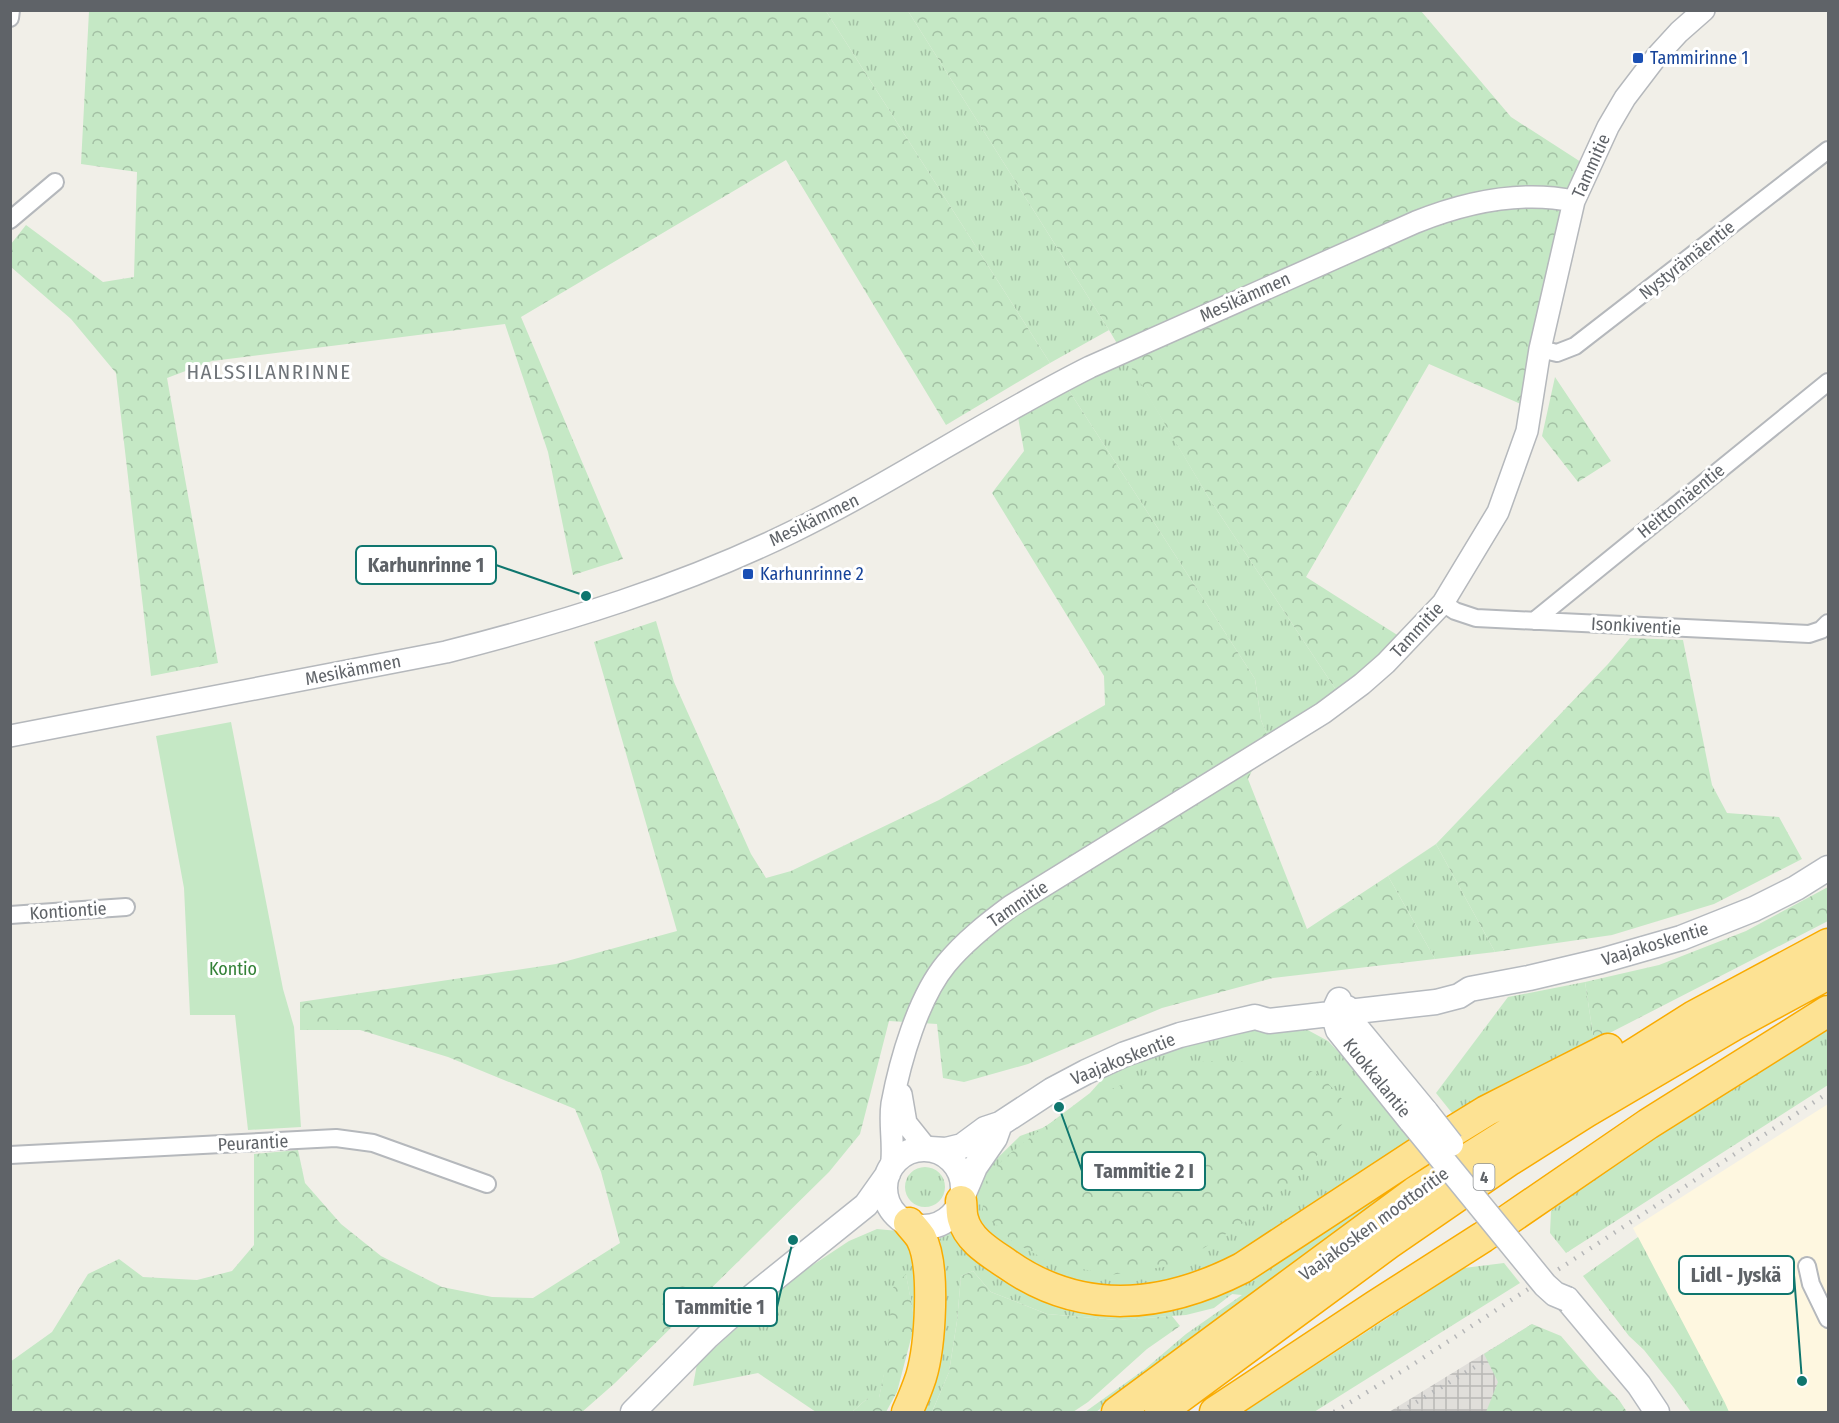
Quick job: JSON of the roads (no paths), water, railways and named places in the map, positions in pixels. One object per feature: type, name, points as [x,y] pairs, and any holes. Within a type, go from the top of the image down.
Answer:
[{"type":"highway","name":"Vaajakosken moottoritie","points":[[1117,1413],[1415,1192],[1694,1016],[1828,944]]},
{"type":"highway","name":"Vaajakosken moottoritie","points":[[1160,1413],[1320,1293],[1510,1160],[1724,1031],[1828,974]]},
{"type":"highway","points":[[1215,1413],[1504,1223],[1648,1124],[1828,1011]]},
{"type":"highway","points":[[962,1197],[963,1219],[975,1239],[1015,1270],[1045,1287],[1104,1301],[1134,1301],[1171,1296],[1223,1278],[1242,1268],[1416,1154],[1497,1106],[1652,1029],[1694,1016]]},
{"type":"highway","points":[[905,1222],[920,1236],[925,1247],[930,1293],[927,1343],[921,1376],[907,1413]]},
{"type":"main road","name":"Vaajakoskentie","points":[[928,1148],[955,1149],[962,1146],[985,1129],[1000,1124],[1052,1090],[1125,1054],[1180,1035],[1255,1017],[1269,1021],[1341,1008],[1436,1002],[1459,996],[1470,988],[1601,962],[1681,938],[1754,909],[1796,888],[1828,868]]},
{"type":"main road","name":"Kuokkalantie","points":[[1341,1008],[1419,1117],[1504,1223],[1545,1286],[1555,1294],[1567,1299],[1639,1385],[1657,1413]]},
{"type":"main road","name":"Vaajakoskentie","points":[[962,1197],[975,1167],[995,1138],[1000,1124]]},
{"type":"main road","points":[[633,1413],[707,1337],[802,1256],[866,1205],[876,1194],[889,1171],[906,1153],[928,1148],[948,1156],[956,1164],[961,1173],[962,1197],[952,1216],[940,1224],[930,1227],[882,1217],[802,1256]]},
{"type":"main road","points":[[889,1171],[885,1191],[886,1199],[894,1213],[905,1222]]},
{"type":"street","points":[[10,18],[11,10]]},
{"type":"street","name":"Tammitie","points":[[889,1171],[893,1152],[892,1104],[908,1038],[944,966],[983,928],[1038,890],[1323,713],[1386,663],[1443,603],[1498,512],[1527,431],[1540,350],[1574,201],[1608,127],[1631,88],[1671,40],[1704,10]]},
{"type":"street","name":"Nystyrämäentie","points":[[1540,350],[1557,353],[1575,346],[1828,150]]},
{"type":"street","points":[[10,220],[55,183]]},
{"type":"street","name":"Mesikämmen","points":[[10,736],[446,652],[592,612],[665,586],[791,533],[856,500],[1079,372],[1416,222],[1472,203],[1551,197],[1574,201]]},
{"type":"street","name":"Heittomäentie","points":[[1534,621],[1828,382]]},
{"type":"street","name":"Isonkiventie","points":[[1443,603],[1455,611],[1476,618],[1809,634],[1821,630],[1828,623]]},
{"type":"street","name":"Kontiontie","points":[[10,915],[126,907]]},
{"type":"street","name":"Tammitie","points":[[900,1072],[901,1101],[906,1123],[928,1148]]},
{"type":"street","name":"Peurantie","points":[[10,1155],[336,1138],[373,1143],[488,1184]]},
{"type":"street","points":[[1807,1266],[1811,1284],[1828,1319]]},
{"type":"railway","points":[[1334,1412],[1409,1367],[1828,1093]]},
{"type":"railway","points":[[1400,1412],[1483,1362]]},
{"type":"place","name":"Tammirinne 1","points":[[1638,58]]},
{"type":"place","name":"Karhunrinne 2","points":[[748,574]]},
{"type":"place","name":"Karhunrinne 1","points":[[586,596]]},
{"type":"place","name":"Tammitie 2 I","points":[[1059,1107]]},
{"type":"place","name":"Tammitie 1","points":[[793,1240]]},
{"type":"place","name":"Lidl - Jyskä","points":[[1802,1381]]},
{"type":"district","name":"HALSSILANRINNE","points":[[269,372]]},
{"type":"park label","name":"Kontio","points":[[233,969]]}]
